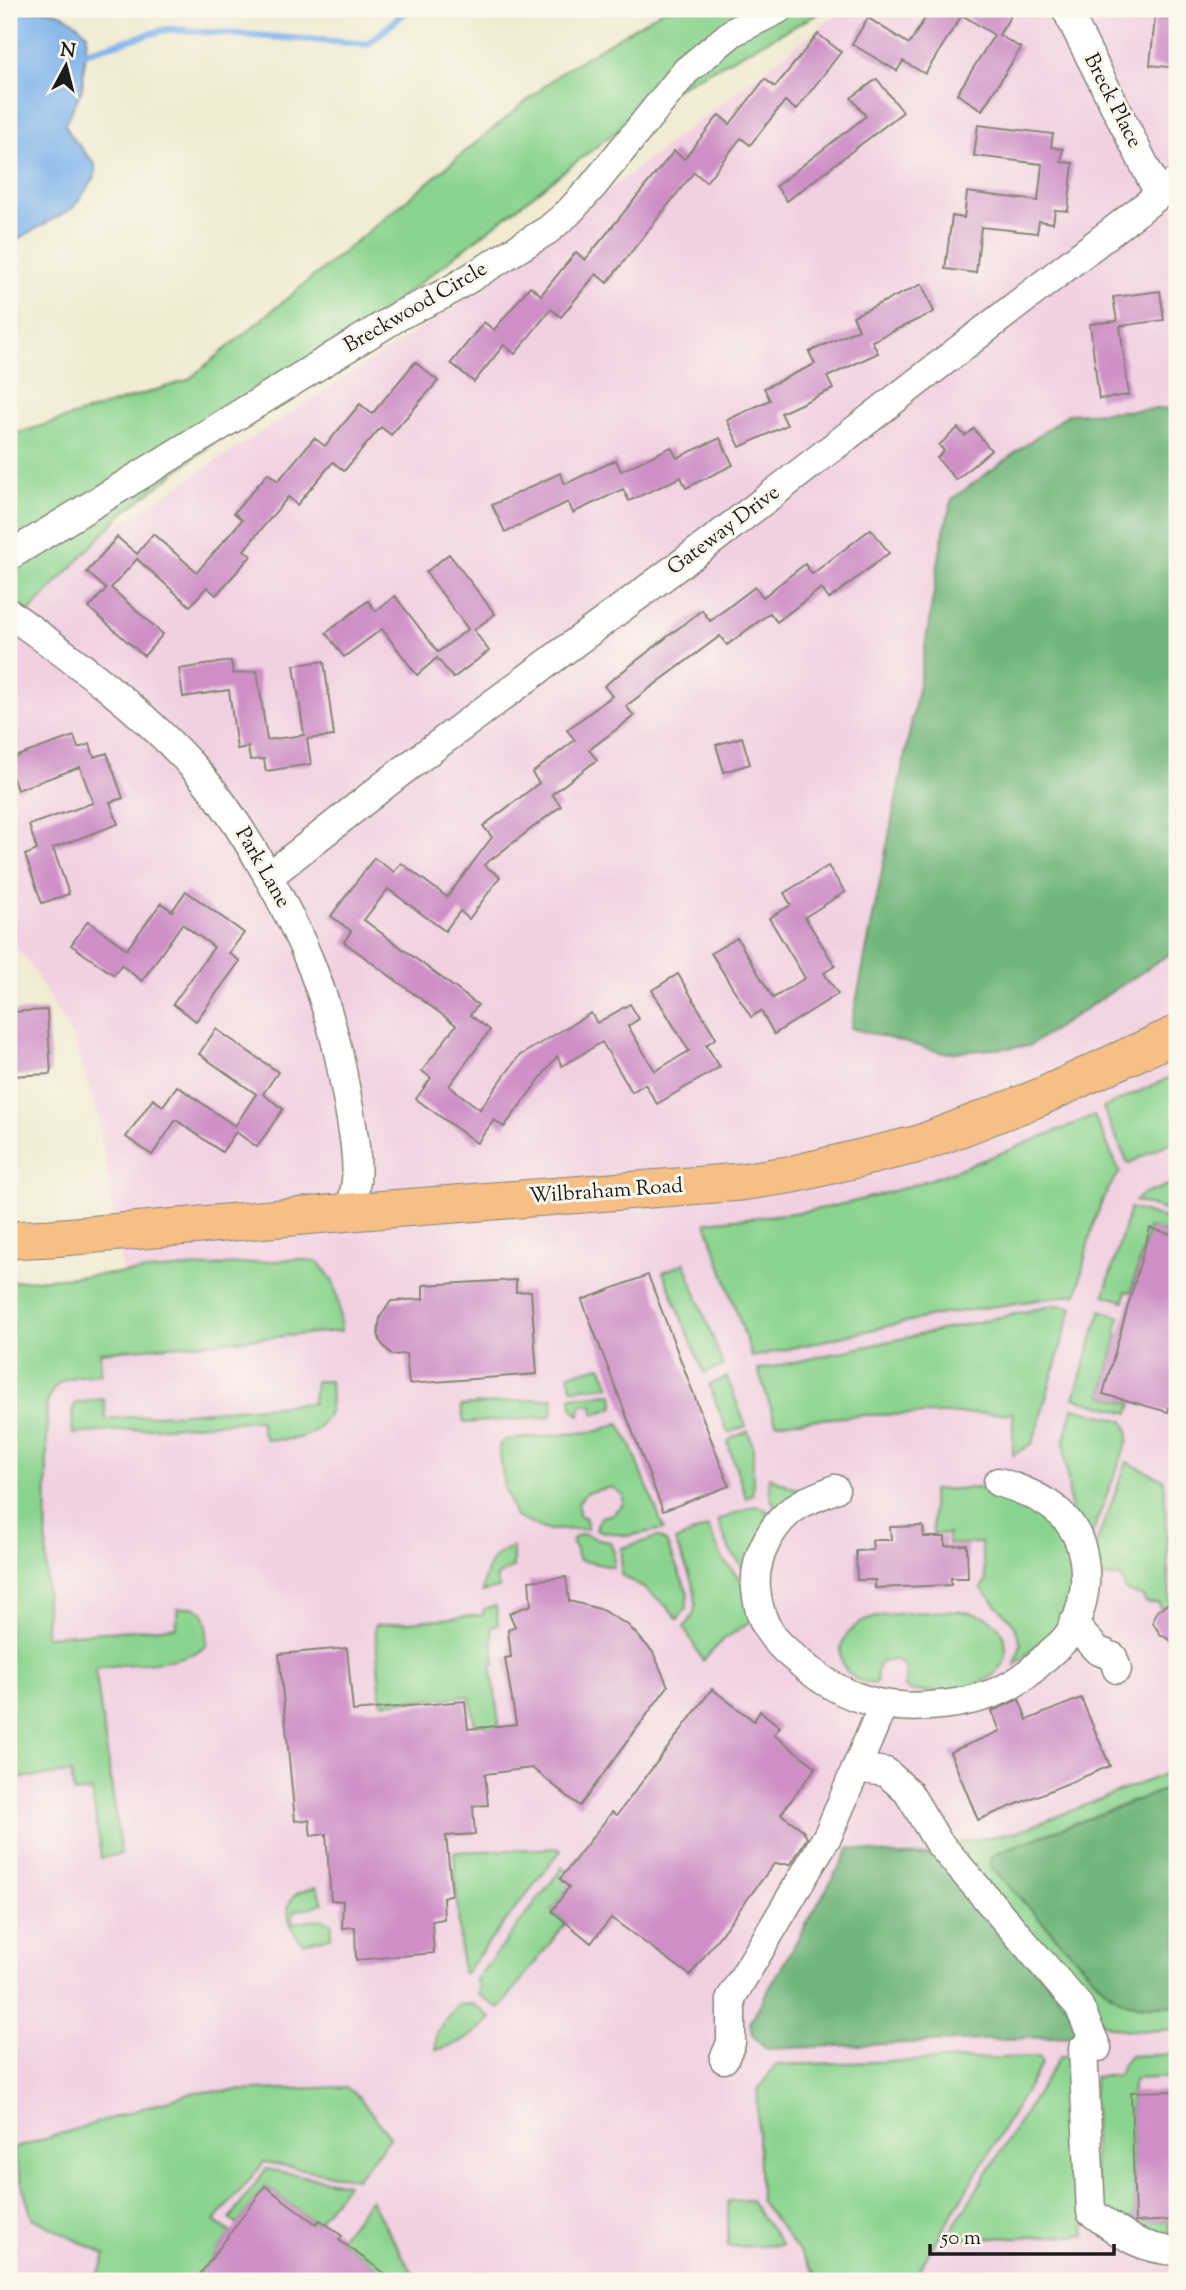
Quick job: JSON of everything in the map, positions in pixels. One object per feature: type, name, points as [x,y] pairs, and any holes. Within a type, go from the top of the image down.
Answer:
[{"type":"main road","name":"Wilbraham Road","points":[[9,1240],[741,1182],[817,1169],[919,1144],[1038,1098],[1177,1034]]},
{"type":"street","name":"Breckwood Circle","points":[[9,556],[402,314],[444,295],[491,263],[536,238],[558,222],[580,200],[686,71],[733,32],[779,9]]},
{"type":"street","name":"Breck Place","points":[[1066,9],[1168,187]]},
{"type":"street","name":"Gateway Drive","points":[[268,877],[401,772],[713,540],[1168,187]]},
{"type":"street","name":"Park Lane","points":[[9,613],[109,687],[175,748],[215,793],[268,877],[304,946],[322,992],[338,1050],[350,1119],[356,1180],[349,1212]]},
{"type":"street","points":[[835,1489],[800,1504],[778,1525],[763,1549],[756,1576],[757,1598],[769,1633],[784,1651],[842,1692],[883,1705],[914,1706],[965,1701],[1018,1681],[1066,1638],[1084,1597],[1084,1554],[1073,1529],[1054,1507],[1039,1497],[998,1482]]},
{"type":"street","points":[[1073,1625],[1097,1650],[1113,1657],[1117,1669]]},
{"type":"street","points":[[724,2059],[731,2043],[731,1998],[828,1835],[883,1705]]},
{"type":"street","points":[[856,1768],[886,1772],[908,1792],[938,1842],[1079,2007],[1090,2049],[1091,2212],[1128,2239],[1159,2250],[1177,2251]]},
{"type":"shaded area","points":[[848,9],[1177,9],[1177,2281],[9,2281],[9,1751],[24,1288],[123,1277],[98,1114],[72,1037],[28,961],[9,940],[9,593],[131,517],[479,290],[828,21]]},
{"type":"green space","points":[[665,9],[827,9],[660,97],[123,513],[9,633],[9,436],[188,380],[563,71]]},
{"type":"green space","points":[[1177,408],[1177,949],[1029,1046],[944,1053],[851,1028],[920,679],[942,540],[952,499],[1068,414]]},
{"type":"green space","points":[[1177,1074],[1177,1139],[1128,1164],[1103,1108]]},
{"type":"green space","points":[[1094,1116],[1120,1172],[1097,1215],[1077,1294],[937,1315],[752,1357],[706,1222],[813,1210],[849,1203],[956,1170]]},
{"type":"green space","points":[[1177,1182],[1177,1214],[1135,1201],[1141,1195]]},
{"type":"green space","points":[[1130,1208],[1177,1222],[1177,1236],[1149,1228],[1131,1292],[1126,1291],[1124,1301],[1104,1295]]},
{"type":"green space","points":[[299,1259],[318,1262],[331,1279],[337,1294],[341,1331],[100,1352],[101,1374],[75,1377],[61,1382],[55,1387],[47,1403],[46,1636],[176,1627],[178,1608],[194,1607],[203,1612],[207,1626],[206,1647],[195,1653],[168,1660],[95,1668],[121,1854],[101,1858],[92,1791],[74,1793],[71,1773],[9,1779],[9,1282]]},
{"type":"green space","points":[[685,1263],[723,1366],[704,1373],[663,1272]]},
{"type":"green space","points":[[1056,1305],[1072,1307],[1033,1443],[1013,1455],[1013,1413],[866,1415],[776,1423],[758,1370]]},
{"type":"green space","points":[[1101,1310],[1120,1317],[1102,1395],[1132,1404],[1129,1413],[1074,1398]]},
{"type":"green space","points":[[601,1366],[610,1386],[573,1389],[569,1374]]},
{"type":"green space","points":[[727,1377],[746,1426],[728,1433],[709,1385]]},
{"type":"green space","points":[[315,1381],[330,1381],[330,1410],[317,1429],[293,1439],[266,1439],[260,1420],[73,1434],[72,1411],[76,1403],[104,1399],[106,1419],[313,1403]]},
{"type":"green space","points":[[613,1394],[614,1407],[594,1415],[593,1405],[581,1405],[580,1415],[572,1406],[571,1397]]},
{"type":"green space","points":[[553,1398],[552,1415],[547,1417],[464,1423],[461,1406]]},
{"type":"green space","points":[[1073,1408],[1124,1421],[1128,1430],[1128,1440],[1088,1544],[1071,1512],[1064,1444]]},
{"type":"green space","points":[[619,1423],[630,1443],[664,1529],[627,1536],[596,1530],[600,1517],[613,1514],[623,1504],[623,1495],[612,1487],[586,1493],[578,1503],[579,1515],[586,1518],[587,1529],[546,1530],[515,1517],[504,1485],[499,1445],[505,1440],[598,1431]]},
{"type":"green space","points":[[748,1431],[753,1446],[753,1490],[752,1495],[746,1498],[728,1444],[730,1439]]},
{"type":"green space","points":[[1127,1462],[1164,1480],[1170,1608],[1160,1609],[1159,1603],[1146,1603],[1143,1597],[1125,1590],[1121,1577],[1102,1577],[1097,1568],[1094,1549]]},
{"type":"green space","points":[[769,1477],[791,1487],[806,1490],[777,1512],[770,1496]]},
{"type":"green space","points":[[932,1490],[999,1490],[1061,1525],[1077,1566],[1064,1621],[1015,1665],[1021,1643],[1013,1623],[981,1588],[986,1582],[981,1543],[948,1544],[948,1534],[933,1534]]},
{"type":"green space","points":[[754,1506],[765,1508],[769,1521],[748,1574],[729,1549],[718,1520]]},
{"type":"green space","points":[[708,1527],[724,1561],[746,1586],[754,1619],[723,1640],[703,1661],[684,1627],[695,1608],[695,1597],[675,1541]]},
{"type":"green space","points":[[582,1534],[610,1542],[614,1553],[613,1567],[578,1560],[575,1546],[572,1545],[573,1539]]},
{"type":"green space","points":[[658,1537],[666,1542],[688,1594],[686,1608],[678,1619],[652,1594],[621,1575],[622,1548]]},
{"type":"green space","points":[[513,1547],[513,1567],[496,1577],[499,1588],[482,1592],[487,1570],[494,1558]]},
{"type":"green space","points":[[496,1606],[498,1625],[491,1627],[495,1664],[491,1665],[500,1730],[489,1731],[486,1724],[475,1725],[470,1696],[381,1703],[375,1625],[483,1615],[484,1609]]},
{"type":"green space","points":[[947,1611],[979,1615],[995,1623],[1000,1629],[1006,1643],[1005,1658],[998,1671],[987,1679],[960,1690],[911,1691],[905,1687],[906,1668],[897,1660],[887,1660],[878,1666],[874,1684],[851,1676],[845,1668],[841,1659],[844,1640],[860,1623],[890,1614]]},
{"type":"green space","points":[[1177,1769],[1177,1786],[999,1852],[992,1857],[990,1866],[1112,1994],[1138,2005],[1177,2005],[1177,2029],[1120,2029],[1102,2023],[955,1845],[1017,1832]]},
{"type":"green space","points":[[1175,1786],[1177,2005],[1138,2005],[1121,2000],[1103,1987],[990,1866],[992,1857],[999,1852]]},
{"type":"green space","points":[[560,1848],[465,1973],[462,1972],[454,1852]]},
{"type":"green space","points":[[850,1848],[899,1856],[937,1855],[1071,2010],[1077,2036],[767,2049],[752,2035],[750,2022]]},
{"type":"green space","points":[[563,1867],[567,1870],[569,1887],[552,1911],[566,1923],[499,2009],[478,1994],[476,1980]]},
{"type":"green space","points":[[316,1887],[323,1903],[294,1910],[292,1919],[294,1923],[314,1920],[328,1922],[332,1924],[331,1937],[303,1943],[292,1927],[288,1908],[294,1896]]},
{"type":"green space","points":[[473,2004],[491,2018],[467,2038],[436,2050],[436,2033],[457,2005]]},
{"type":"green space","points":[[1177,2054],[1177,2077],[1135,2079],[1131,2092],[1135,2221],[1169,2221],[1169,2240],[1106,2216],[1094,2168],[1094,2077],[1119,2075],[1122,2065],[1130,2056]]},
{"type":"green space","points":[[1080,2056],[1085,2235],[952,2238],[952,2229],[1060,2057]]},
{"type":"green space","points":[[1039,2057],[1042,2064],[912,2281],[821,2281],[760,2200],[757,2104],[759,2088],[776,2065]]},
{"type":"green space","points":[[346,2087],[357,2095],[391,2137],[356,2179],[264,2162],[215,2221],[231,2233],[195,2281],[104,2281],[97,2277],[106,2255],[32,2218],[12,2149],[195,2092]]},
{"type":"green space","points":[[266,2169],[347,2184],[316,2224],[265,2186],[237,2225],[230,2219]]},
{"type":"green space","points":[[370,2200],[412,2272],[406,2281],[386,2281],[389,2277],[339,2240]]},
{"type":"green space","points":[[750,2200],[782,2245],[728,2247],[728,2201]]},
{"type":"water","points":[[9,9],[52,11],[69,18],[87,34],[82,89],[65,124],[71,136],[95,164],[95,177],[73,208],[9,244]]},
{"type":"building","points":[[931,9],[1015,9],[999,35],[1021,48],[982,110],[957,94],[994,35],[962,15],[925,74],[903,61],[897,71],[852,44],[868,18],[909,44]]},
{"type":"building","points":[[1156,9],[1177,9],[1177,68],[1150,65]]},
{"type":"building","points":[[818,34],[841,52],[796,110],[785,101],[750,145],[741,138],[706,182],[694,172],[607,283],[596,274],[561,317],[551,309],[515,354],[504,345],[474,382],[451,363],[484,322],[494,330],[530,286],[541,295],[576,252],[585,260],[674,151],[684,159],[719,115],[730,124],[765,79],[775,87]]},
{"type":"building","points":[[877,79],[903,112],[787,201],[776,186],[866,116],[851,98]]},
{"type":"building","points":[[978,125],[1053,134],[1051,147],[1063,149],[1061,162],[1073,163],[1068,211],[1055,210],[1053,223],[1039,221],[1037,233],[981,227],[976,273],[945,269],[952,216],[964,218],[967,192],[1038,201],[1042,164],[974,156]]},
{"type":"building","points":[[922,284],[934,312],[872,341],[878,353],[827,377],[833,389],[781,413],[787,425],[740,447],[727,420],[770,400],[764,388],[815,364],[809,352],[859,329],[853,316]]},
{"type":"building","points":[[1160,291],[1164,320],[1120,326],[1129,395],[1099,399],[1090,324],[1117,321],[1113,297]]},
{"type":"building","points":[[415,362],[438,381],[391,435],[381,427],[344,471],[333,462],[297,505],[288,497],[244,550],[251,556],[216,595],[207,587],[190,606],[137,559],[111,588],[163,634],[144,656],[89,608],[106,589],[87,572],[117,537],[137,554],[153,534],[197,572],[242,520],[234,513],[268,473],[278,481],[314,438],[325,446],[360,404],[372,414]]},
{"type":"building","points":[[958,428],[965,436],[974,429],[991,450],[956,480],[937,458],[944,451],[939,445]]},
{"type":"building","points":[[720,438],[733,465],[686,488],[681,477],[629,501],[623,489],[573,513],[568,502],[505,532],[492,505],[560,473],[565,484],[616,460],[621,471],[671,447],[677,458]]},
{"type":"building","points":[[871,529],[889,553],[829,599],[821,588],[777,622],[770,613],[727,645],[720,636],[626,706],[634,716],[589,750],[597,760],[552,794],[561,806],[484,865],[500,877],[469,919],[460,911],[445,931],[388,889],[364,920],[478,1005],[470,1015],[490,1030],[449,1086],[481,1110],[519,1056],[591,1013],[597,1023],[630,1004],[639,1019],[628,1026],[655,1071],[689,1051],[652,990],[678,974],[716,1038],[706,1045],[720,1067],[657,1104],[645,1084],[632,1092],[602,1042],[562,1066],[557,1056],[504,1127],[494,1120],[477,1143],[416,1099],[431,1078],[422,1071],[456,1025],[344,942],[351,931],[331,916],[374,858],[394,872],[401,863],[447,897],[492,837],[483,826],[539,783],[532,773],[575,740],[567,730],[612,696],[604,686],[702,610],[710,621],[755,587],[763,597],[805,564],[812,574]]},
{"type":"building","points":[[449,554],[495,614],[474,630],[489,651],[453,678],[437,658],[417,675],[382,629],[344,657],[326,633],[368,601],[376,611],[395,596],[438,652],[468,629],[426,572]]},
{"type":"building","points":[[231,661],[233,674],[257,671],[267,740],[304,735],[294,665],[324,661],[334,736],[307,739],[311,764],[266,771],[264,759],[250,760],[248,747],[237,749],[229,690],[183,697],[179,669]]},
{"type":"building","points":[[74,736],[78,748],[90,744],[94,757],[107,753],[123,798],[110,802],[118,824],[53,848],[69,894],[42,903],[25,855],[37,850],[29,825],[93,803],[80,767],[17,790],[9,768],[9,759]]},
{"type":"building","points":[[742,737],[750,764],[724,772],[716,745]]},
{"type":"building","points":[[828,866],[845,892],[805,917],[835,966],[824,973],[838,994],[774,1034],[761,1011],[751,1017],[711,953],[737,938],[773,998],[805,978],[769,918],[791,905],[784,893]]},
{"type":"building","points":[[186,891],[244,933],[229,953],[240,961],[196,1021],[173,1004],[214,947],[182,924],[142,981],[121,965],[114,975],[71,945],[88,921],[127,949],[161,903],[172,911]]},
{"type":"building","points":[[47,1010],[51,1074],[9,1076],[9,1012]]},
{"type":"building","points":[[216,1029],[278,1072],[263,1094],[283,1109],[257,1147],[236,1132],[222,1152],[176,1120],[152,1155],[126,1137],[153,1099],[163,1106],[177,1086],[235,1126],[256,1094],[199,1054]]},
{"type":"building","points":[[1150,1228],[1177,1236],[1177,1379],[1168,1412],[1103,1394]]},
{"type":"building","points":[[648,1275],[729,1486],[663,1511],[582,1300]]},
{"type":"building","points":[[516,1280],[516,1292],[531,1291],[537,1374],[409,1384],[406,1354],[392,1355],[381,1343],[378,1334],[380,1317],[391,1301],[423,1299],[423,1285]]},
{"type":"building","points":[[923,1526],[924,1537],[945,1537],[945,1546],[967,1545],[968,1578],[951,1578],[951,1585],[875,1588],[875,1580],[857,1580],[856,1551],[873,1550],[872,1540],[891,1540],[890,1527]]},
{"type":"building","points":[[566,1577],[569,1601],[600,1609],[628,1625],[653,1652],[668,1686],[580,1806],[532,1768],[485,1774],[488,1805],[473,1806],[475,1834],[446,1836],[452,1894],[443,1897],[444,1919],[432,1921],[434,1953],[356,1960],[355,1927],[342,1928],[343,1901],[331,1900],[326,1834],[311,1836],[309,1820],[295,1821],[279,1654],[347,1648],[353,1711],[465,1701],[468,1729],[516,1724],[505,1658],[511,1657],[508,1630],[515,1626],[509,1613],[531,1605],[529,1581]]},
{"type":"building","points":[[1177,1598],[1177,1644],[1160,1634],[1153,1623],[1158,1610]]},
{"type":"building","points":[[712,1689],[754,1721],[760,1711],[780,1727],[774,1735],[816,1767],[781,1814],[803,1830],[807,1838],[791,1864],[774,1864],[690,1975],[611,1918],[591,1943],[552,1911],[569,1887],[560,1879],[612,1812],[617,1815]]},
{"type":"building","points":[[1081,1698],[1110,1766],[978,1820],[950,1752],[1000,1731],[992,1711],[1019,1699],[1027,1720]]},
{"type":"building","points":[[1177,2091],[1177,2220],[1135,2222],[1131,2092]]},
{"type":"building","points":[[265,2186],[316,2224],[320,2220],[332,2228],[342,2236],[339,2240],[395,2281],[195,2281]]},
{"type":"waterway","points":[[76,55],[167,29],[368,44],[409,9]]}]
